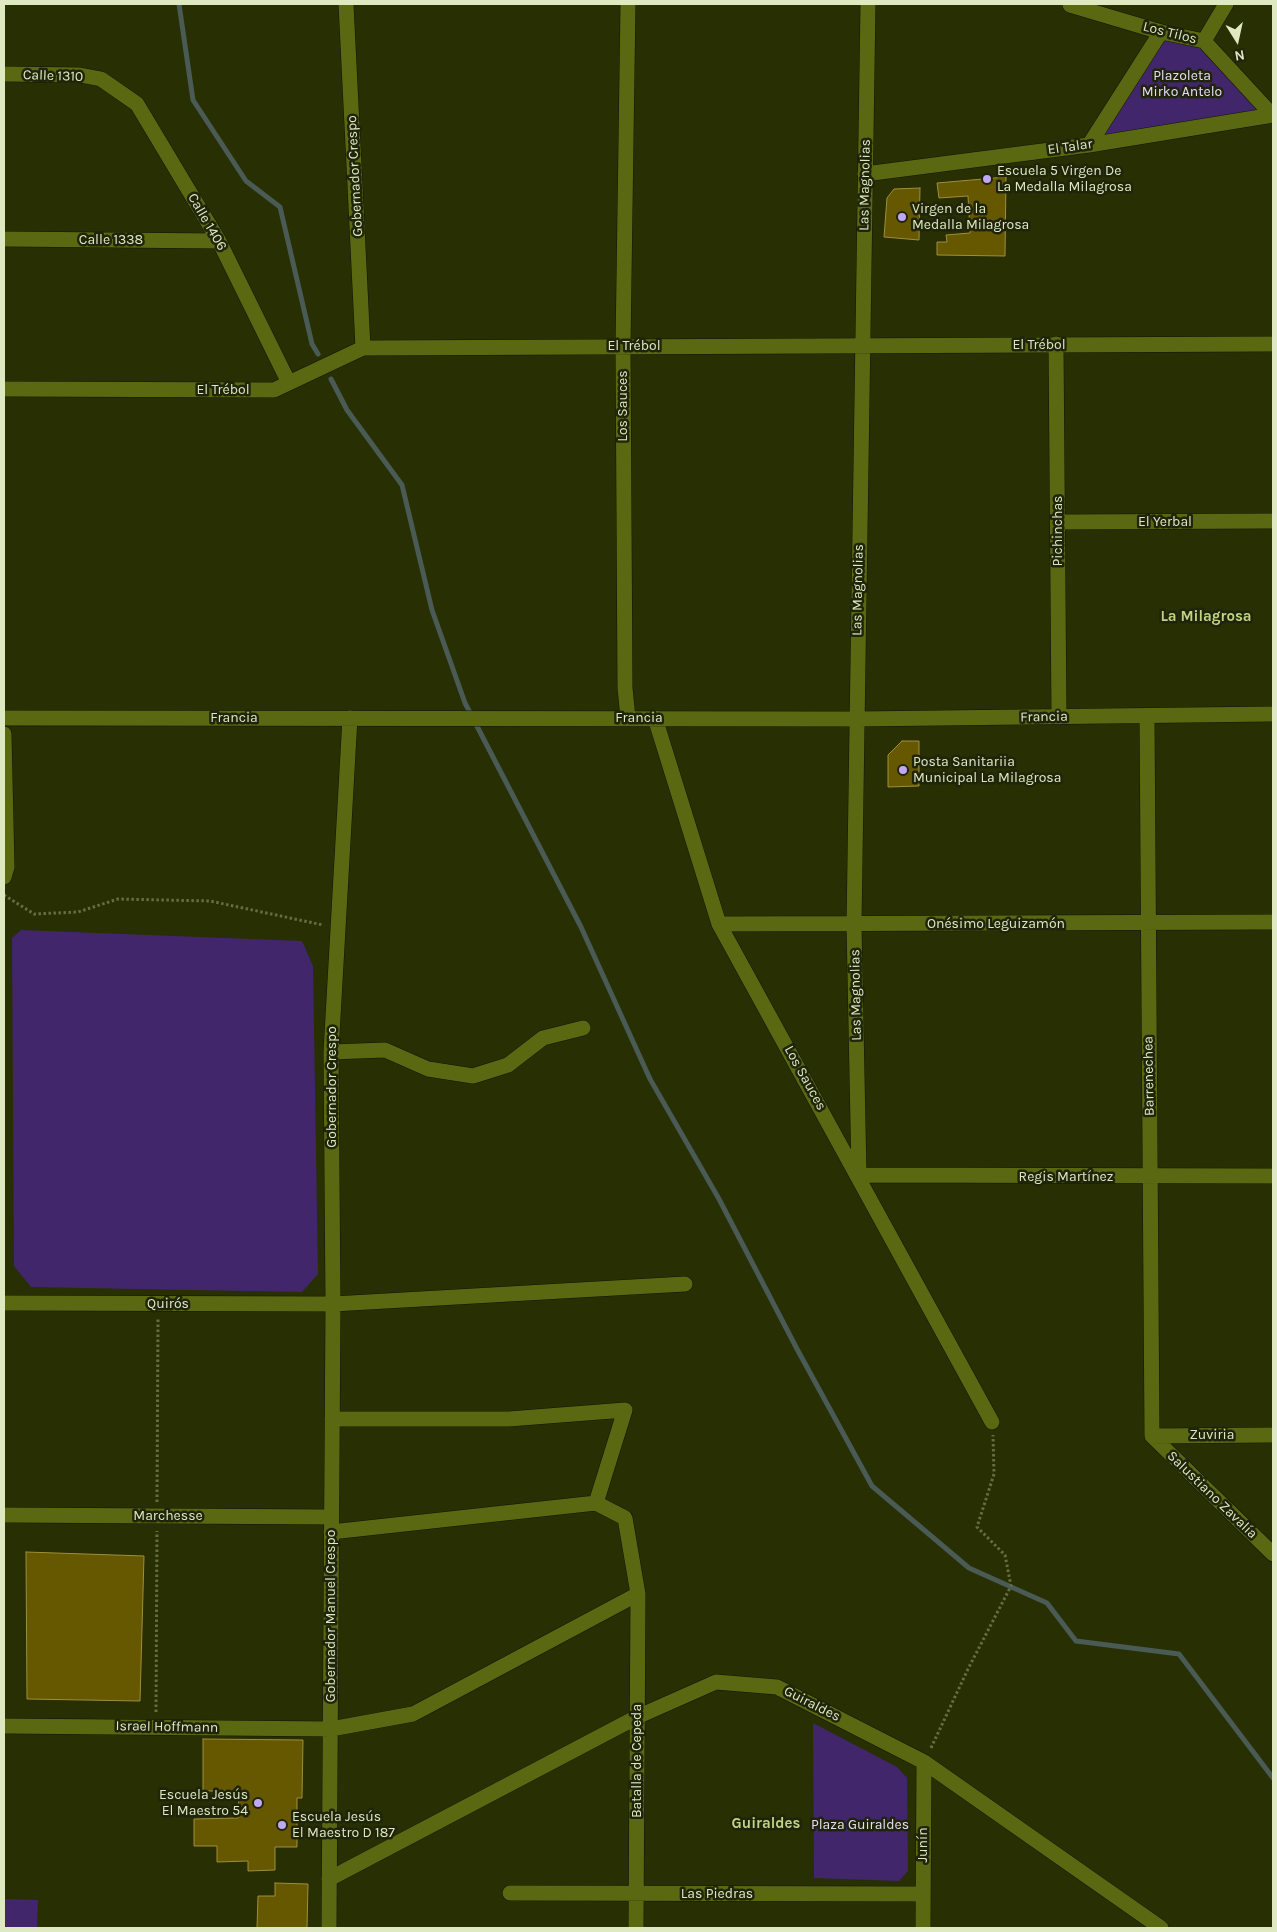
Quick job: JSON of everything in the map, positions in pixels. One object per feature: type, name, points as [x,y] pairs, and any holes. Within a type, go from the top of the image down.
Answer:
[{"type":"street","name":"Gobernador Crespo","points":[[346,4],[363,348]]},
{"type":"street","name":"Los Sauces","points":[[628,4],[623,346],[625,688],[628,718]]},
{"type":"street","name":"Las Magnolias","points":[[859,1175],[854,925],[868,4]]},
{"type":"street","points":[[1204,41],[1226,4]]},
{"type":"street","name":"Los Tilos","points":[[1070,5],[1161,32],[1204,41],[1273,115]]},
{"type":"street","points":[[1089,145],[1161,32]]},
{"type":"street","name":"Calle 1310","points":[[4,74],[80,76],[101,79]]},
{"type":"street","name":"Calle 1406","points":[[101,79],[137,104],[219,241],[289,383]]},
{"type":"street","name":"El Talar","points":[[865,174],[1089,145],[1273,115]]},
{"type":"street","name":"Calle 1338","points":[[4,239],[219,241]]},
{"type":"street","name":"Pichinchas","points":[[1056,344],[1059,716]]},
{"type":"street","name":"El Trébol","points":[[4,389],[274,390],[363,348],[1273,344]]},
{"type":"street","name":"El Yerbal","points":[[1058,522],[1273,522]]},
{"type":"street","name":"Francia","points":[[4,718],[857,719],[1273,714]]},
{"type":"street","name":"Barrenechea","points":[[1146,716],[1152,1436]]},
{"type":"street","name":"Gobernador Crespo","points":[[333,1304],[331,1052],[343,870],[350,718]]},
{"type":"street","name":"Los Sauces","points":[[655,718],[719,924],[859,1175],[992,1422]]},
{"type":"street","points":[[4,734],[7,867],[4,876]]},
{"type":"street","name":"Onésimo Leguizamón","points":[[719,924],[1273,922]]},
{"type":"street","points":[[331,1052],[385,1050],[428,1069],[474,1076],[508,1065],[542,1038],[583,1028]]},
{"type":"street","name":"Regis Martínez","points":[[859,1175],[1273,1176]]},
{"type":"street","name":"Quirós","points":[[4,1303],[333,1304],[685,1284]]},
{"type":"street","name":"Gobernador Manuel Crespo","points":[[328,1928],[333,1304]]},
{"type":"street","points":[[332,1419],[509,1420],[625,1410],[596,1503]]},
{"type":"street","name":"Zuviria","points":[[1152,1436],[1273,1435]]},
{"type":"street","name":"Salustiano Zavalía","points":[[1152,1436],[1273,1554]]},
{"type":"street","name":"Marchesse","points":[[4,1515],[331,1524],[596,1503]]},
{"type":"street","name":"Batalla de Cepeda","points":[[596,1503],[624,1518],[638,1594],[636,1928]]},
{"type":"street","name":"Israel Hoffmann","points":[[4,1726],[331,1729],[413,1714],[638,1594]]},
{"type":"street","name":"Guiraldes","points":[[329,1879],[637,1717],[716,1682],[777,1687],[924,1762],[1161,1928]]},
{"type":"street","name":"Junín","points":[[923,1928],[924,1762]]},
{"type":"street","name":"Las Piedras","points":[[510,1893],[923,1894]]},
{"type":"path","points":[[4,895],[34,914],[78,912],[118,899],[210,901],[338,929]]},
{"type":"path","points":[[924,1762],[1010,1586],[1005,1556],[977,1526],[994,1474],[992,1422]]},
{"type":"green space","name":"Plazoleta Mirko Antelo","points":[[1161,32],[1204,41],[1272,115],[1089,145]]},
{"type":"green space","points":[[21,930],[302,941],[313,966],[318,1274],[302,1292],[31,1287],[14,1266],[12,938]]},
{"type":"green space","name":"Plaza Guiraldes","points":[[813,1723],[897,1767],[907,1778],[908,1871],[899,1881],[814,1878]]},
{"type":"green space","points":[[4,1899],[38,1900],[37,1928],[4,1928]]},
{"type":"building","points":[[1006,177],[1005,256],[937,255],[937,242],[947,242],[946,235],[970,233],[968,196],[939,198],[937,183]]},
{"type":"building","name":"Virgen de la Medalla Milagrosa","points":[[920,188],[919,240],[884,237],[887,198],[894,189]]},
{"type":"building","name":"Posta Sanitariia Municipal La Milagrosa","points":[[902,741],[919,741],[919,786],[888,787],[888,755]]},
{"type":"building","points":[[26,1552],[144,1556],[140,1701],[27,1699]]},
{"type":"building","points":[[203,1739],[303,1740],[302,1798],[297,1798],[297,1847],[275,1847],[275,1870],[248,1871],[248,1861],[217,1862],[217,1846],[194,1846],[194,1819],[238,1818],[239,1791],[203,1791]]},
{"type":"building","points":[[275,1883],[308,1884],[307,1928],[257,1928],[258,1896],[275,1896]]},
{"type":"waterway","points":[[179,4],[193,100],[246,181],[280,207],[312,344],[318,354]]},
{"type":"waterway","points":[[331,379],[347,410],[402,485],[432,610],[465,703],[581,927],[650,1079],[719,1199],[797,1349],[872,1486],[969,1568],[1047,1603],[1076,1641],[1179,1654],[1273,1778]]},
{"type":"place","name":"Escuela 5 Virgen De La Medalla Milagrosa","points":[[987,179]]},
{"type":"place","name":"Virgen de la Medalla Milagrosa","points":[[902,217]]},
{"type":"place","name":"Posta Sanitariia Municipal La Milagrosa","points":[[903,770]]},
{"type":"place","name":"Escuela Jesús El Maestro 54","points":[[258,1803]]},
{"type":"place","name":"Escuela Jesús El Maestro D 187","points":[[282,1825]]},
{"type":"district","name":"La Milagrosa","points":[[1206,617]]},
{"type":"district","name":"Guiraldes","points":[[766,1824]]}]
